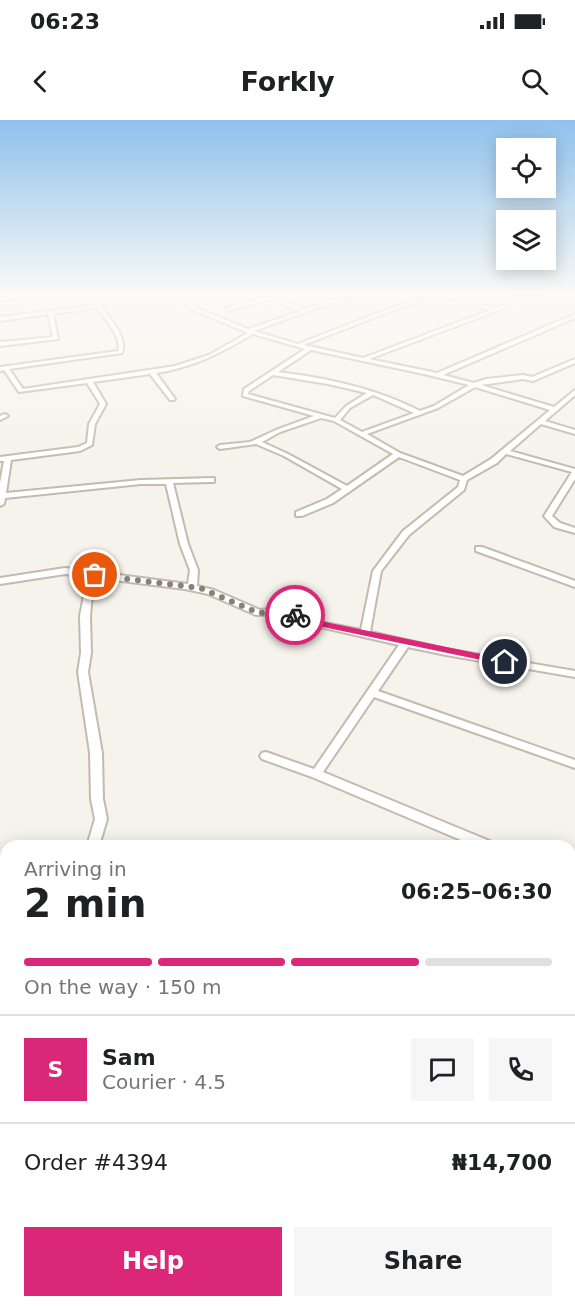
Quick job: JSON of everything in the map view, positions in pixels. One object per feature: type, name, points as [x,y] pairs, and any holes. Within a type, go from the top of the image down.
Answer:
[{"type":"street","points":[[2,369],[120,351]]},
{"type":"street","points":[[2,369],[21,391],[153,372],[211,356],[218,351]]},
{"type":"street","points":[[305,351],[246,390],[245,395],[336,420],[398,454],[464,479]]},
{"type":"street","points":[[326,351],[437,375],[555,409]]},
{"type":"street","points":[[363,360],[386,351]]},
{"type":"street","points":[[437,375],[492,351]]},
{"type":"street","points":[[362,434],[449,400],[474,385],[486,381],[523,377],[533,379],[575,361]]},
{"type":"street","points":[[153,372],[172,399]]},
{"type":"street","points":[[271,373],[318,380],[372,393],[419,413]]},
{"type":"street","points":[[90,382],[103,404],[92,424],[90,444],[80,449],[4,459],[0,498],[107,484],[211,480]]},
{"type":"street","points":[[336,420],[348,407],[372,393]]},
{"type":"street","points":[[365,633],[377,571],[406,534],[461,488],[464,479],[505,452],[573,394]]},
{"type":"street","points":[[220,447],[257,442],[278,431],[322,416]]},
{"type":"street","points":[[542,422],[575,432]]},
{"type":"street","points":[[257,442],[333,479],[348,489]]},
{"type":"street","points":[[505,452],[575,472],[548,516],[557,525],[575,531]]},
{"type":"street","points":[[299,514],[330,501],[398,454]]},
{"type":"street","points":[[333,479],[362,480]]},
{"type":"street","points":[[170,481],[184,544],[194,570],[192,587]]},
{"type":"street","points":[[479,549],[575,584]]},
{"type":"street","points":[[0,581],[50,572],[192,587],[211,592],[259,613],[282,611],[323,625],[446,652],[575,674]]},
{"type":"street","points":[[95,575],[88,595],[85,616],[86,653],[83,672],[96,753],[97,800],[101,819],[95,840]]},
{"type":"street","points":[[316,774],[406,642]]},
{"type":"street","points":[[371,692],[575,764]]},
{"type":"street","points":[[266,756],[316,774],[474,840]]},
{"type":"way so far","points":[[95,575],[185,585],[211,592],[259,613],[282,611],[295,615]]},
{"type":"route","points":[[295,615],[323,625],[446,652],[505,662]]}]
